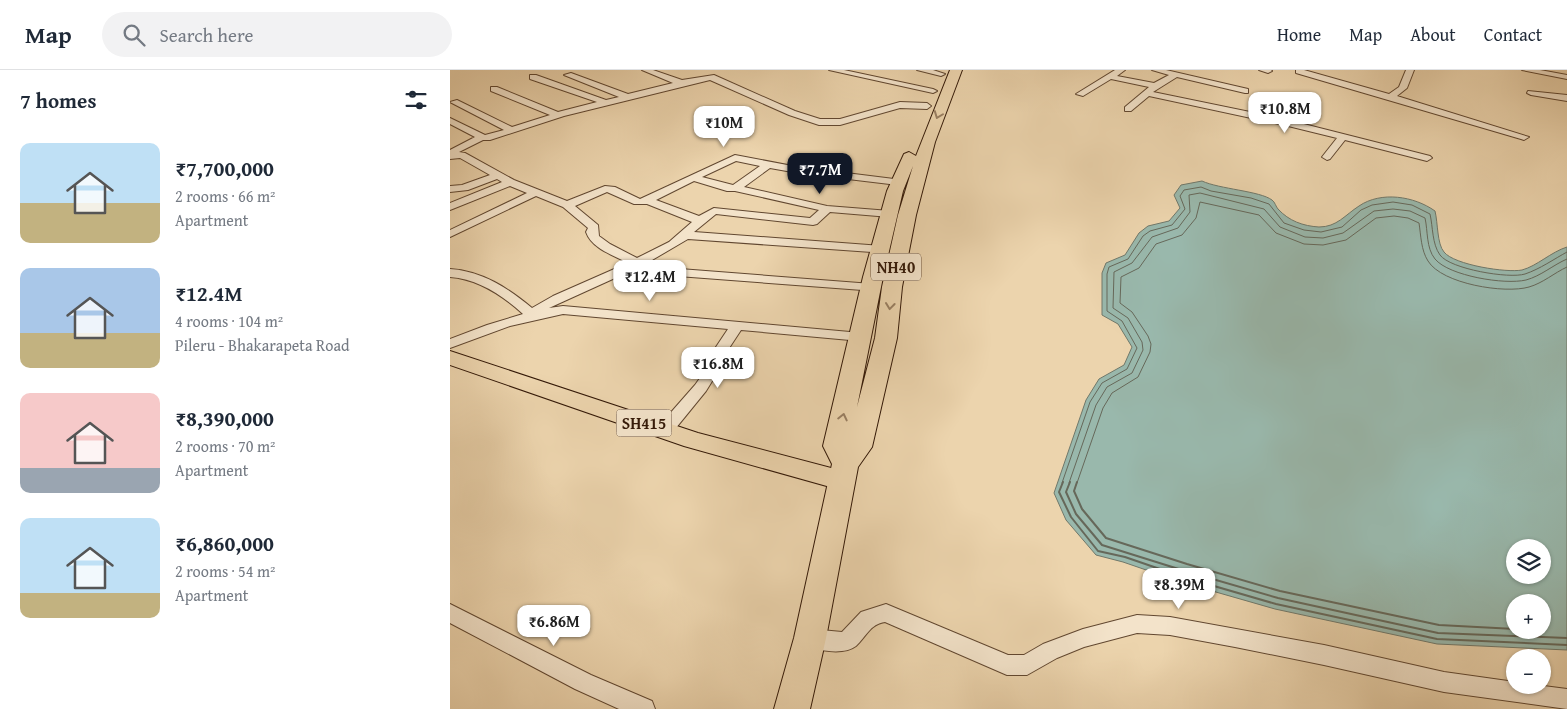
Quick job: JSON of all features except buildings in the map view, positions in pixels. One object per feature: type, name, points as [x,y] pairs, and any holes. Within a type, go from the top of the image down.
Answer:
[{"type":"highway","name":"NH40","points":[[843,472],[836,446],[890,214],[898,182],[940,82]]},
{"type":"highway","name":"NH40","points":[[792,709],[810,638],[843,472],[859,447],[886,338],[898,251],[910,200],[928,142],[940,82]]},
{"type":"main road","name":"SH415","points":[[450,358],[665,430],[843,472]]},
{"type":"street","points":[[646,70],[681,83]]},
{"type":"street","points":[[833,70],[940,82]]},
{"type":"street","points":[[920,70],[940,82]]},
{"type":"street","points":[[1080,94],[1121,70]]},
{"type":"street","points":[[1156,70],[1245,92]]},
{"type":"street","points":[[1390,98],[1403,88],[1410,70]]},
{"type":"street","points":[[1526,70],[1567,77]]},
{"type":"street","points":[[1299,71],[1524,137]]},
{"type":"street","points":[[568,75],[625,96]]},
{"type":"street","points":[[1128,109],[1155,86],[1176,75]]},
{"type":"street","points":[[533,77],[604,102]]},
{"type":"street","points":[[452,156],[453,152],[457,149],[482,137],[512,130],[625,96],[711,77],[792,113],[819,122],[840,122],[900,105],[940,82]]},
{"type":"street","points":[[1110,77],[1155,86]]},
{"type":"street","points":[[494,89],[558,115]]},
{"type":"street","points":[[1147,93],[1284,122],[1427,158]]},
{"type":"street","points":[[1531,94],[1567,98]]},
{"type":"street","points":[[454,102],[512,130]]},
{"type":"street","points":[[450,121],[482,137]]},
{"type":"street","points":[[1328,157],[1344,136]]},
{"type":"street","points":[[452,156],[462,155],[510,182],[567,205],[590,222],[594,227],[592,232],[594,238],[636,264],[651,270],[668,273],[872,288]]},
{"type":"street","points":[[567,205],[606,189],[611,189],[638,202],[647,200],[735,158],[798,170],[898,182]]},
{"type":"street","points":[[735,188],[769,164]]},
{"type":"street","points":[[450,189],[464,188],[498,175]]},
{"type":"street","points":[[693,178],[727,188],[735,188],[827,209],[890,214]]},
{"type":"street","points":[[450,207],[510,182]]},
{"type":"street","points":[[450,234],[536,192]]},
{"type":"street","points":[[647,200],[701,221]]},
{"type":"street","points":[[532,315],[539,308],[558,298],[636,264],[687,235],[714,210],[813,222],[827,209]]},
{"type":"street","points":[[687,235],[882,250]]},
{"type":"street","points":[[450,273],[460,274],[481,281],[519,303],[532,315]]},
{"type":"street","points":[[450,344],[490,327],[532,315],[573,310],[861,337]]},
{"type":"street","points":[[665,430],[701,388],[707,378],[709,368],[738,325]]},
{"type":"street","points":[[450,613],[583,682],[644,709]]},
{"type":"street","points":[[810,638],[837,642],[848,640],[859,626],[874,614],[886,613],[1007,665],[1027,665],[1050,651],[1118,627],[1137,624],[1170,626],[1324,655],[1444,682],[1567,700]]},
{"type":"water","points":[[1202,181],[1266,197],[1272,200],[1282,213],[1292,220],[1319,227],[1336,223],[1359,206],[1377,198],[1397,197],[1408,199],[1435,211],[1440,244],[1444,252],[1450,257],[1458,261],[1493,269],[1522,270],[1567,247],[1567,650],[1437,644],[1275,609],[1096,555],[1066,520],[1054,493],[1086,400],[1099,379],[1124,365],[1132,347],[1118,324],[1102,315],[1102,273],[1106,263],[1125,255],[1139,233],[1148,226],[1169,221],[1180,208],[1174,195],[1181,185]]}]
